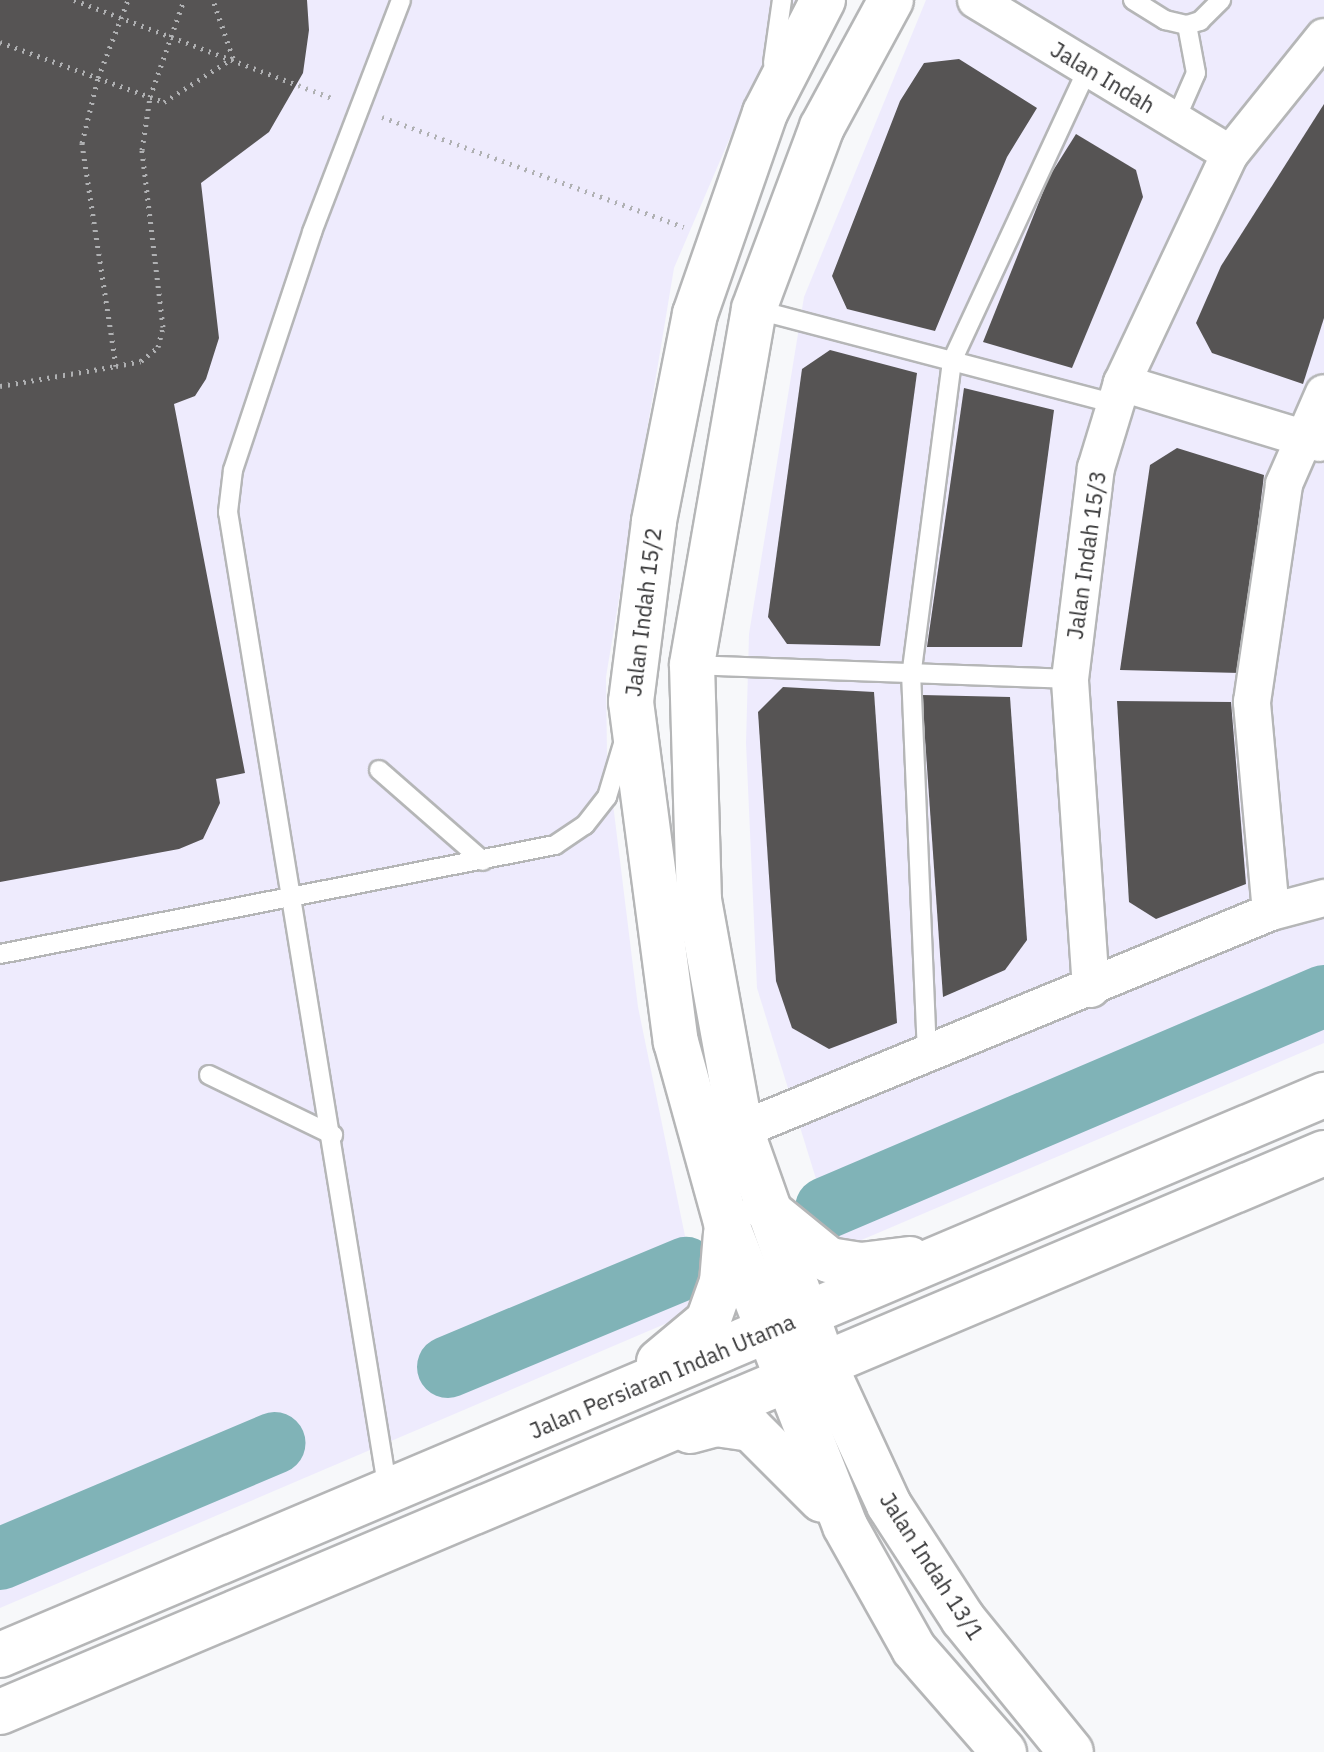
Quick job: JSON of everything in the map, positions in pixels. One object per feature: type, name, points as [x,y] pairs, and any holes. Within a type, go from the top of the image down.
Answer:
[{"type":"main road","name":"Jalan Indah 15/2","points":[[785,1325],[676,1042],[631,702],[656,507],[695,314],[765,113],[823,0]]},
{"type":"main road","name":"Jalan Indah 15/2","points":[[745,1215],[741,1130],[699,900],[692,665],[754,309],[822,127],[891,0]]},
{"type":"main road","name":"Jalan Persiaran Indah Utama","points":[[0,1655],[1324,1095]]},
{"type":"main road","points":[[0,1712],[1324,1153]]},
{"type":"main road","points":[[601,1402],[708,1321],[745,1215],[829,1260],[846,1264],[954,1254]]},
{"type":"main road","points":[[889,1505],[862,1406],[865,1386],[881,1359],[970,1300]]},
{"type":"main road","points":[[785,1325],[783,1379],[845,1526],[914,1649],[1004,1752]]},
{"type":"main road","name":"Jalan Indah 13/1","points":[[785,1325],[823,1362],[889,1505],[963,1619],[1071,1752]]},
{"type":"main road","points":[[627,1446],[716,1424],[751,1429],[845,1526]]},
{"type":"street","name":"Jalan Indah","points":[[976,0],[1230,154]]},
{"type":"street","name":"Jalan Indah 15/3","points":[[1091,989],[1070,679],[1096,468],[1120,394],[1230,154],[1324,37]]},
{"type":"street","points":[[1271,912],[1252,702],[1284,484],[1311,442],[1324,393]]},
{"type":"street","points":[[1120,394],[1311,442]]},
{"type":"street","points":[[741,1130],[1091,989],[1271,912],[1324,898]]},
{"type":"lane","points":[[388,1491],[333,1135],[228,512],[233,470],[283,320],[358,108],[401,0]]},
{"type":"lane","points":[[765,113],[782,0]]},
{"type":"lane","points":[[1133,0],[1187,25],[1200,21],[1221,0]]},
{"type":"lane","points":[[1175,121],[1196,73],[1187,25]]},
{"type":"lane","points":[[927,1054],[911,677],[952,361],[1088,68]]},
{"type":"lane","points":[[754,309],[952,361],[1120,394]]},
{"type":"lane","points":[[692,665],[911,677],[1070,679]]},
{"type":"lane","points":[[0,954],[555,845],[585,825],[607,797],[631,702]]},
{"type":"lane","points":[[379,770],[483,861]]},
{"type":"lane","points":[[209,1075],[333,1135]]},
{"type":"path","points":[[74,0],[358,108],[721,240]]},
{"type":"path","points":[[116,366],[82,143],[98,78],[128,0]]},
{"type":"path","points":[[0,386],[141,361],[158,347],[163,327],[142,150],[150,97],[184,0]]},
{"type":"path","points":[[213,0],[233,58]]},
{"type":"path","points":[[0,42],[164,102],[233,58]]},
{"type":"shaded area","points":[[0,0],[799,0],[756,77],[674,268],[606,677],[607,755],[638,1007],[700,1309],[0,1608]]},
{"type":"shaded area","points":[[926,0],[1324,0],[1324,1043],[838,1250],[757,988],[746,743],[749,634],[804,297]]},
{"type":"building","points":[[0,0],[307,0],[309,30],[303,73],[269,132],[201,183],[219,338],[206,379],[195,396],[174,404],[245,773],[216,779],[220,803],[203,839],[179,849],[0,882]]},
{"type":"building","points":[[959,59],[1037,108],[1007,157],[935,331],[847,309],[832,276],[900,101],[924,63]]},
{"type":"building","points":[[1324,104],[1324,318],[1303,384],[1212,353],[1196,323],[1221,266]]},
{"type":"building","points":[[1076,134],[1136,170],[1143,197],[1072,368],[983,342],[1049,177]]},
{"type":"building","points":[[830,350],[917,373],[880,646],[787,644],[768,617],[802,369]]},
{"type":"building","points":[[964,388],[1054,410],[1022,647],[927,647]]},
{"type":"building","points":[[1177,448],[1264,475],[1240,673],[1120,670],[1150,465]]},
{"type":"building","points":[[783,687],[874,692],[897,1023],[829,1049],[792,1028],[776,981],[758,712]]},
{"type":"building","points":[[922,695],[1010,697],[1018,810],[1027,940],[1005,970],[943,997]]},
{"type":"building","points":[[1117,701],[1231,702],[1246,884],[1156,919],[1129,902]]},
{"type":"waterway","points":[[826,1208],[1324,996]]},
{"type":"waterway","points":[[448,1367],[686,1268]]},
{"type":"waterway","points":[[0,1559],[274,1443]]}]
